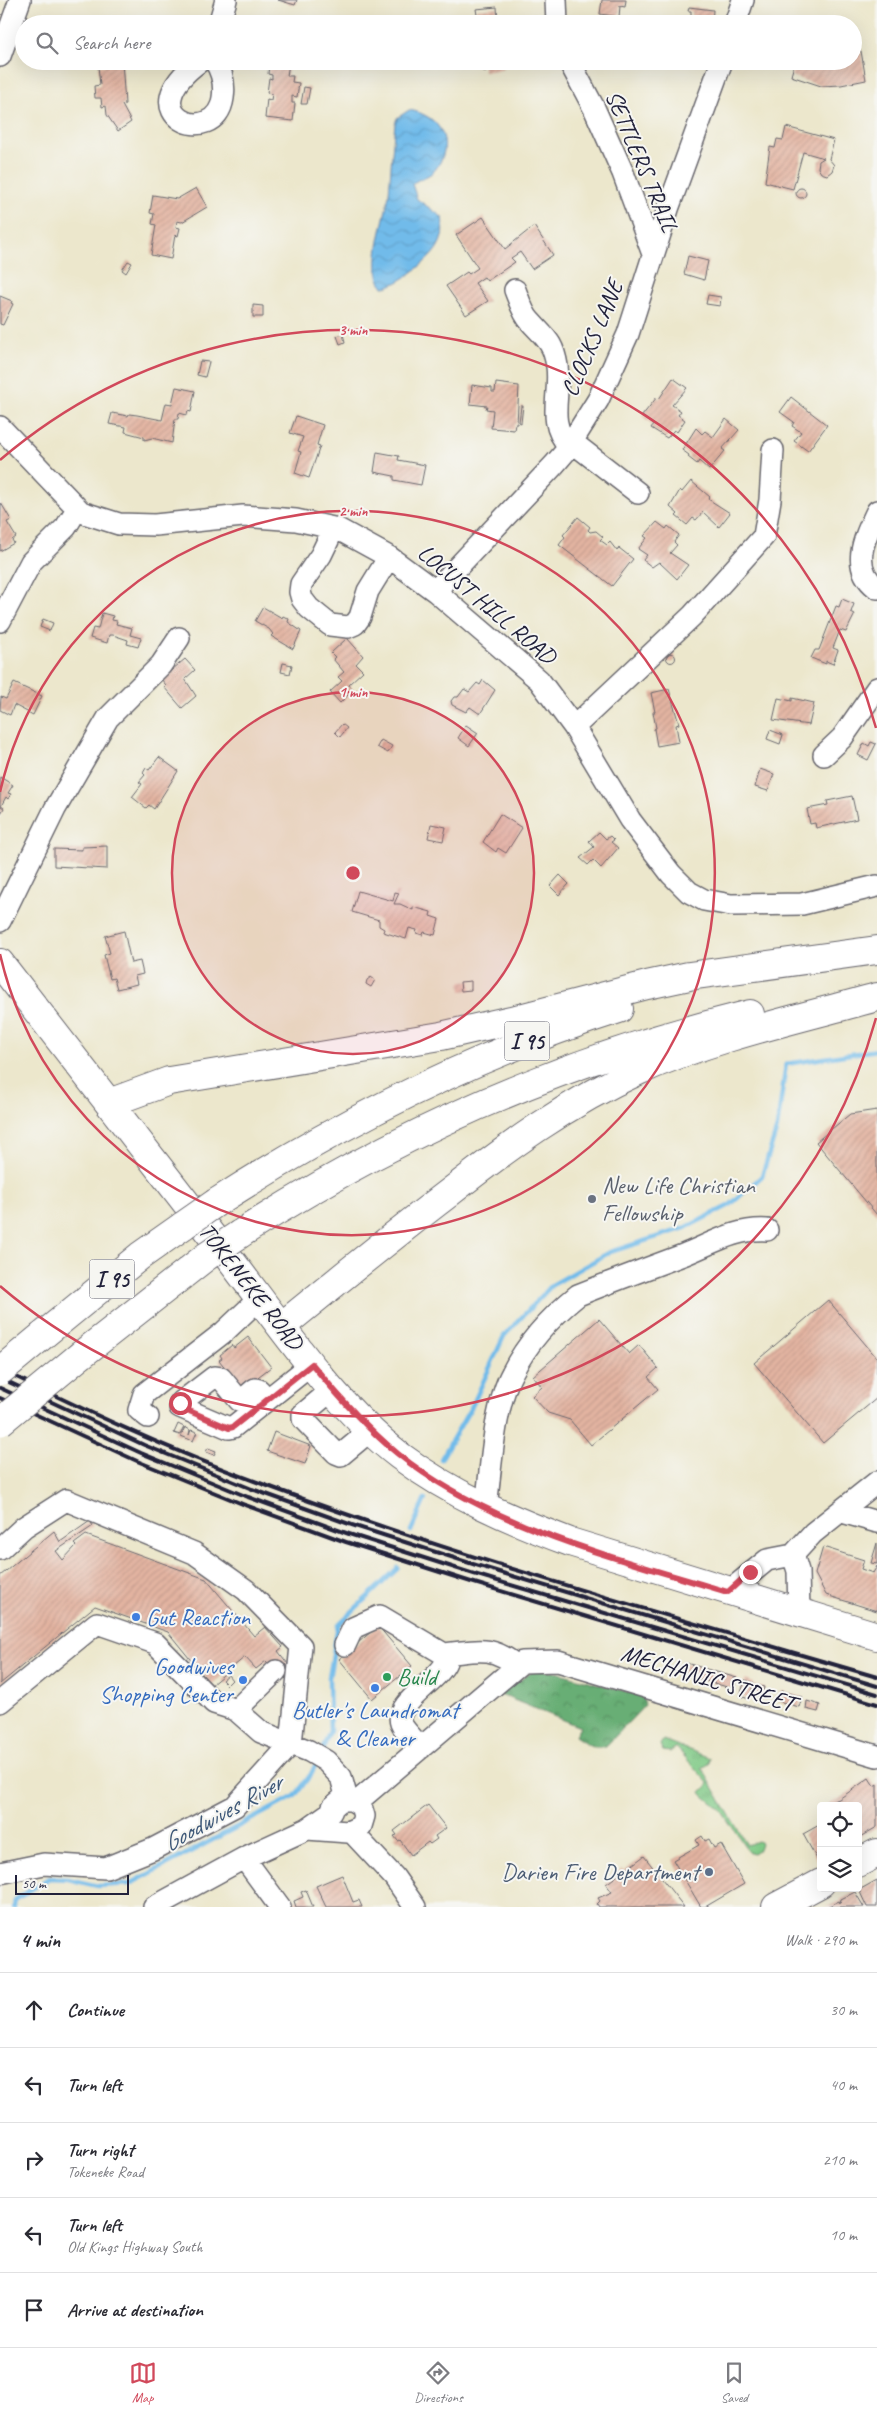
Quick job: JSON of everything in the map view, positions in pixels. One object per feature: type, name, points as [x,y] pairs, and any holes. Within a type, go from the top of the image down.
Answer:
[{"type":"main road","points":[[109,1103],[170,1081],[441,1036],[498,1024],[655,983],[871,951]]},
{"type":"main road","name":"I 95","points":[[0,1370],[133,1262],[217,1202],[300,1150],[388,1103],[446,1075],[547,1033],[651,999],[704,984],[766,970],[871,951]]},
{"type":"main road","name":"TOKENEKE ROAD","points":[[0,963],[312,1364],[370,1430],[419,1470],[486,1507],[526,1526],[570,1542],[728,1592],[877,1636]]},
{"type":"main road","name":"I 95","points":[[0,1422],[131,1314],[208,1256],[311,1190],[406,1138],[457,1113],[555,1072],[650,1040],[816,1000],[877,990]]},
{"type":"main road","points":[[282,1326],[412,1221],[510,1146],[552,1117],[594,1093],[652,1065],[704,1046],[877,997]]},
{"type":"main road","points":[[862,1861],[877,1853]]},
{"type":"main road","points":[[776,1907],[817,1885]]},
{"type":"street","points":[[0,56],[20,0]]},
{"type":"street","points":[[222,15],[226,0]]},
{"type":"street","points":[[556,0],[556,15]]},
{"type":"street","points":[[738,15],[743,0]]},
{"type":"street","points":[[190,70],[171,91],[169,101],[172,111],[184,121],[198,124],[214,119],[222,108],[224,91],[220,70]]},
{"type":"street","name":"SETTLERS TRAIL","points":[[574,70],[594,108],[623,173],[653,254]]},
{"type":"street","name":"CLOCKS LANE","points":[[435,591],[554,466],[571,444],[598,400],[628,334],[653,254],[719,70]]},
{"type":"street","points":[[515,290],[529,320],[545,334],[552,348],[558,381],[556,424],[558,433],[638,493]]},
{"type":"street","name":"LOCUST HILL ROAD","points":[[0,427],[81,512],[119,524],[155,525],[243,516],[296,520],[334,528],[389,558],[435,591],[539,680],[574,727],[630,820],[671,874],[689,892],[704,900],[731,905],[802,904],[877,886]]},
{"type":"street","points":[[574,727],[692,616],[764,536],[770,500],[773,450]]},
{"type":"street","points":[[0,621],[30,562],[66,527],[77,509]]},
{"type":"street","points":[[877,511],[866,535],[860,564],[868,581],[877,588]]},
{"type":"street","points":[[334,528],[321,554],[302,584],[300,592],[302,600],[309,608],[330,624],[348,627],[355,624],[360,617],[368,591],[389,558]]},
{"type":"street","points":[[0,921],[55,809],[108,718],[160,665],[179,638]]},
{"type":"street","points":[[824,755],[842,738],[877,688]]},
{"type":"street","points":[[486,1507],[494,1435],[511,1374],[534,1338],[562,1307],[578,1295],[696,1250],[722,1238],[753,1229],[767,1230]]},
{"type":"street","points":[[148,1417],[138,1410],[144,1394],[224,1332],[260,1298]]},
{"type":"street","points":[[267,1399],[312,1364]]},
{"type":"street","points":[[333,1389],[303,1414],[303,1418],[336,1453],[341,1455],[370,1430]]},
{"type":"street","points":[[728,1592],[767,1560],[793,1555],[813,1533],[842,1512],[877,1482]]},
{"type":"street","points":[[0,1548],[24,1527],[66,1500],[194,1553],[246,1590],[287,1659],[309,1752]]},
{"type":"street","points":[[842,1512],[877,1522]]},
{"type":"street","points":[[793,1555],[798,1571],[800,1613]]},
{"type":"street","points":[[154,1907],[244,1858],[308,1829],[345,1815],[520,1664],[490,1650],[444,1654],[380,1616],[353,1628],[345,1645]]},
{"type":"street","points":[[0,1702],[97,1623],[155,1643],[214,1703],[236,1710],[261,1732],[309,1752],[341,1778],[345,1815],[394,1877],[414,1907]]},
{"type":"street","points":[[421,1748],[401,1724],[400,1715],[405,1705],[442,1671],[446,1662],[444,1654]]},
{"type":"street","points":[[236,1710],[287,1659]]},
{"type":"street","name":"MECHANIC STREET","points":[[520,1664],[558,1661],[877,1756]]},
{"type":"street","points":[[0,1873],[44,1864],[106,1868],[153,1849],[234,1806],[309,1752]]},
{"type":"street","points":[[244,1858],[280,1907]]},
{"type":"green space","points":[[535,1670],[556,1672],[642,1696],[645,1705],[607,1745],[595,1747],[575,1736],[580,1727],[499,1694]]},
{"type":"green space","points":[[663,1740],[710,1758],[709,1764],[702,1768],[747,1845],[758,1841],[761,1843],[759,1849],[753,1853],[748,1851],[721,1810],[701,1792],[709,1784],[676,1747],[670,1752],[663,1751],[660,1745]]},
{"type":"water","points":[[409,110],[420,113],[436,124],[442,132],[444,140],[441,160],[435,170],[412,184],[417,199],[442,217],[441,241],[421,266],[396,283],[383,287],[377,266],[377,254],[389,193],[395,124],[397,118]]},
{"type":"building","points":[[278,0],[297,0],[295,5]]},
{"type":"building","points":[[602,0],[626,0],[625,7],[620,6],[619,15],[600,14]]},
{"type":"building","points":[[497,7],[497,15],[477,15],[476,9]]},
{"type":"building","points":[[689,7],[713,10],[713,15],[691,15],[691,11],[688,11]]},
{"type":"building","points":[[862,57],[866,80],[841,85],[821,86],[791,76],[793,70],[862,70]]},
{"type":"building","points":[[98,70],[123,70],[125,104],[122,105],[131,122],[118,131],[107,115],[106,106],[102,107],[101,98],[95,98],[94,86],[100,85]]},
{"type":"building","points":[[268,70],[288,70],[287,76],[293,76],[292,82],[299,83],[297,97],[292,96],[292,103],[295,103],[293,121],[265,118],[267,99],[271,100],[272,94],[267,93],[269,78],[272,79],[272,75],[268,74]]},
{"type":"building","points":[[304,87],[310,88],[307,104],[301,104]]},
{"type":"building","points":[[786,127],[834,140],[829,159],[834,165],[832,171],[827,175],[821,173],[818,168],[819,161],[824,158],[803,152],[793,189],[765,182],[770,147],[775,148],[777,139],[783,140]]},
{"type":"building","points":[[196,188],[207,207],[182,222],[177,221],[176,227],[180,228],[178,236],[175,235],[171,259],[151,255],[156,225],[152,224],[154,214],[150,213],[153,195],[177,199]]},
{"type":"building","points":[[799,188],[803,188],[806,193],[805,197],[799,198],[796,195],[796,191]]},
{"type":"building","points":[[483,217],[505,249],[534,226],[553,255],[532,269],[520,252],[511,258],[515,262],[487,281],[484,277],[475,283],[488,301],[466,315],[446,286],[467,272],[469,274],[478,268],[456,235]]},
{"type":"building","points":[[688,256],[708,261],[704,280],[684,274]]},
{"type":"building","points":[[128,261],[132,263],[126,273],[122,270]]},
{"type":"building","points":[[708,295],[721,297],[720,306],[706,304]]},
{"type":"building","points":[[0,296],[12,301],[11,303],[13,304],[3,325],[0,324]]},
{"type":"building","points":[[253,305],[263,306],[263,317],[253,317]]},
{"type":"building","points":[[343,334],[345,342],[340,344],[337,336]]},
{"type":"building","points":[[200,361],[209,362],[205,377],[197,375]]},
{"type":"building","points":[[673,378],[687,388],[672,405],[681,411],[678,415],[685,420],[677,432],[674,430],[667,438],[651,428],[653,425],[642,416],[657,397],[659,399]]},
{"type":"building","points":[[496,383],[519,386],[517,424],[515,424],[514,430],[491,428],[493,410],[486,409],[487,406],[470,404],[472,385],[492,388],[492,392],[495,392]]},
{"type":"building","points":[[176,387],[195,391],[191,412],[188,411],[187,415],[179,413],[178,419],[175,419],[172,443],[152,438],[144,440],[144,437],[125,432],[126,427],[109,424],[112,413],[162,420],[166,403],[172,404]]},
{"type":"building","points":[[791,397],[827,425],[808,451],[794,441],[801,432],[792,426],[794,422],[780,412]]},
{"type":"building","points":[[521,406],[523,406],[521,423],[519,422]]},
{"type":"building","points":[[296,416],[323,425],[317,445],[320,446],[309,478],[295,473],[301,452],[298,451],[303,437],[290,433]]},
{"type":"building","points":[[726,419],[739,430],[722,449],[725,451],[709,470],[699,461],[697,464],[682,450],[696,428],[702,434],[705,431],[713,437]]},
{"type":"building","points":[[377,452],[399,456],[398,460],[425,465],[421,485],[394,480],[394,476],[374,472]]},
{"type":"building","points":[[691,481],[710,497],[708,499],[730,513],[719,527],[703,512],[696,520],[693,518],[687,525],[676,516],[678,514],[670,507],[680,490],[682,492]]},
{"type":"building","points":[[1,503],[11,520],[7,522],[16,537],[12,540],[14,543],[0,551]]},
{"type":"building","points":[[578,517],[590,527],[588,530],[590,532],[596,531],[603,537],[600,540],[607,545],[610,542],[617,551],[619,548],[633,559],[612,586],[559,545],[565,537],[563,535]]},
{"type":"building","points":[[657,522],[666,529],[668,526],[679,535],[674,542],[677,545],[670,553],[688,565],[677,579],[659,562],[652,567],[643,560],[647,555],[638,549],[647,538],[644,536]]},
{"type":"building","points":[[842,599],[854,604],[851,612],[855,614],[846,632],[840,630],[833,648],[838,650],[833,664],[826,661],[826,664],[811,658],[815,650],[819,650],[836,606],[839,607]]},
{"type":"building","points":[[263,607],[282,618],[283,616],[289,619],[288,622],[301,631],[293,649],[271,636],[273,634],[269,629],[255,621]]},
{"type":"building","points":[[102,613],[113,616],[112,620],[117,621],[116,624],[132,628],[130,635],[141,638],[138,647],[127,644],[128,640],[113,635],[109,635],[107,643],[90,638],[93,628],[98,629]]},
{"type":"building","points":[[43,619],[53,623],[50,631],[40,627]]},
{"type":"building","points":[[347,638],[363,656],[356,664],[363,671],[349,684],[353,690],[340,703],[330,692],[342,681],[338,677],[344,672],[333,659],[335,657],[331,653]]},
{"type":"building","points":[[671,653],[676,658],[671,663],[666,658]]},
{"type":"building","points":[[185,659],[195,670],[185,679],[196,696],[182,708],[164,687],[166,685],[161,679]]},
{"type":"building","points":[[283,663],[292,665],[290,674],[281,672]]},
{"type":"building","points":[[483,680],[495,690],[480,714],[470,707],[466,712],[452,705],[451,701],[454,697],[458,697],[464,689],[469,692],[477,683],[480,685]]},
{"type":"building","points":[[14,683],[42,696],[33,715],[14,705],[10,715],[0,710],[1,697],[6,699]]},
{"type":"building","points":[[669,689],[679,724],[676,725],[679,742],[657,746],[653,712],[655,712],[651,693]]},
{"type":"building","points":[[778,698],[792,701],[792,698],[814,703],[809,725],[773,720]]},
{"type":"building","points":[[342,724],[347,728],[340,737],[335,732]]},
{"type":"building","points":[[466,725],[478,733],[469,746],[458,738]]},
{"type":"building","points":[[770,730],[783,735],[780,744],[767,739]]},
{"type":"building","points":[[381,740],[392,746],[388,753],[377,747]]},
{"type":"building","points":[[871,742],[876,744],[868,760],[858,755],[864,743],[869,746]]},
{"type":"building","points":[[159,757],[178,771],[154,809],[149,805],[146,808],[132,797],[142,784],[139,782],[145,775],[143,773],[146,768],[149,770]]},
{"type":"building","points":[[760,769],[774,774],[768,791],[755,787]]},
{"type":"building","points":[[0,777],[13,785],[8,793],[11,794],[8,799],[6,797],[1,806],[4,808],[0,815]]},
{"type":"building","points":[[852,796],[857,819],[816,828],[815,823],[810,824],[807,809],[828,805],[827,801]]},
{"type":"building","points":[[500,814],[522,828],[506,853],[498,848],[496,852],[483,842]]},
{"type":"building","points":[[431,824],[446,827],[443,841],[428,838]]},
{"type":"building","points":[[599,832],[606,839],[610,836],[614,840],[611,842],[618,848],[601,868],[593,860],[588,865],[580,858],[594,847],[589,841]]},
{"type":"building","points":[[107,846],[107,869],[54,866],[54,849],[82,850],[82,847]]},
{"type":"building","points":[[560,875],[569,884],[559,895],[550,886]]},
{"type":"building","points":[[358,891],[393,901],[395,892],[399,893],[394,904],[400,904],[413,910],[413,907],[431,912],[430,916],[439,919],[435,935],[424,932],[423,935],[416,933],[417,930],[409,928],[406,939],[383,932],[384,929],[379,926],[379,920],[352,912]]},
{"type":"building","points":[[124,931],[131,963],[140,961],[143,974],[135,976],[137,984],[117,989],[114,978],[110,979],[104,955],[110,953],[105,936]]},
{"type":"building","points":[[371,977],[375,980],[371,987],[366,984],[367,980]]},
{"type":"building","points":[[471,981],[471,990],[461,991],[460,982]]},
{"type":"building","points":[[877,1110],[877,1215],[816,1142],[850,1114]]},
{"type":"building","points":[[828,1300],[877,1358],[877,1398],[823,1443],[754,1363]]},
{"type":"building","points":[[599,1319],[629,1354],[639,1345],[658,1368],[648,1377],[658,1389],[591,1445],[570,1420],[548,1413],[532,1396],[542,1387],[533,1376]]},
{"type":"building","points":[[248,1337],[271,1367],[242,1389],[219,1360],[222,1358],[220,1355],[232,1345],[234,1348]]},
{"type":"building","points":[[178,1424],[184,1427],[180,1435],[174,1433]]},
{"type":"building","points":[[185,1427],[190,1430],[189,1435],[191,1430],[197,1432],[193,1441],[181,1436]]},
{"type":"building","points":[[274,1432],[311,1446],[305,1464],[267,1451]]},
{"type":"building","points":[[208,1448],[216,1451],[214,1455],[206,1452]]},
{"type":"building","points":[[90,1521],[93,1526],[56,1551],[63,1560],[76,1546],[74,1544],[86,1535],[206,1579],[254,1636],[265,1627],[283,1647],[278,1651],[291,1668],[280,1676],[266,1661],[256,1669],[245,1657],[211,1685],[168,1632],[95,1606],[0,1684],[0,1576],[54,1531],[60,1542]]},
{"type":"building","points":[[877,1543],[877,1564],[871,1563]]},
{"type":"building","points":[[823,1547],[864,1560],[861,1569],[873,1573],[877,1566],[877,1611],[826,1595],[815,1574]]},
{"type":"building","points":[[378,1626],[412,1666],[372,1699],[339,1659]]},
{"type":"building","points":[[686,1663],[737,1678],[734,1689],[682,1674]]},
{"type":"building","points":[[228,1675],[232,1680],[227,1685],[222,1680]]},
{"type":"building","points":[[745,1680],[754,1683],[749,1699],[740,1696]]},
{"type":"building","points":[[755,1685],[764,1687],[762,1696],[753,1694]]},
{"type":"building","points":[[781,1691],[802,1697],[799,1707],[778,1701]]},
{"type":"building","points":[[807,1701],[820,1705],[818,1712],[806,1709]]},
{"type":"building","points":[[869,1778],[874,1786],[877,1784],[877,1827],[862,1836],[862,1802],[832,1802],[839,1799]]},
{"type":"building","points":[[428,1805],[446,1828],[435,1836],[437,1839],[430,1844],[428,1842],[411,1855],[400,1840],[398,1841],[394,1836],[397,1835],[394,1831]]},
{"type":"building","points":[[817,1826],[817,1859],[803,1834]]},
{"type":"building","name":"Darien Fire Department","points":[[702,1836],[705,1841],[709,1839],[714,1848],[721,1844],[744,1884],[705,1907],[701,1907],[673,1860],[699,1845],[696,1840]]},
{"type":"building","points":[[644,1856],[684,1907],[599,1907],[597,1904],[600,1901],[598,1898],[612,1892],[606,1884],[617,1876],[615,1873],[622,1869],[624,1871]]},
{"type":"building","points":[[342,1875],[353,1902],[359,1900],[362,1907],[326,1907],[316,1886]]},
{"type":"building","points":[[877,1880],[877,1907],[867,1907],[860,1892],[862,1892],[862,1888]]},
{"type":"building","points":[[306,1890],[313,1907],[296,1907],[294,1901],[303,1897],[301,1892]]},
{"type":"building","points":[[855,1892],[864,1907],[827,1907],[839,1901],[840,1903],[841,1899]]},
{"type":"waterway","name":"Goodwives River","points":[[441,1459],[473,1404],[504,1336],[552,1285],[610,1252],[685,1228],[730,1205],[762,1176],[777,1128],[786,1064],[877,1050]]},
{"type":"waterway","name":"Goodwives River","points":[[411,1531],[425,1499]]},
{"type":"waterway","name":"Goodwives River","points":[[322,1751],[330,1731],[329,1678],[338,1625],[398,1568]]},
{"type":"waterway","name":"Goodwives River","points":[[14,1907],[15,1900],[49,1878],[68,1879],[98,1886],[130,1884],[295,1796],[317,1762]]},
{"type":"railway","points":[[0,1369],[159,1443],[224,1470],[333,1510],[643,1609],[877,1677]]},
{"type":"railway","points":[[0,1378],[144,1445],[252,1489],[352,1525],[476,1565],[877,1686]]},
{"type":"railway","points":[[0,1388],[141,1453],[248,1497],[349,1534],[474,1574],[877,1694]]},
{"type":"railway","points":[[0,1398],[137,1461],[245,1505],[346,1542],[471,1582],[877,1704]]},
{"type":"place","name":"New Life Christian Fellowship","points":[[592,1199]]},
{"type":"place","name":"Gut Reaction","points":[[136,1617]]},
{"type":"place","name":"Build","points":[[387,1677]]},
{"type":"place","name":"Goodwives Shopping Center","points":[[243,1680]]},
{"type":"place","name":"Butler's Laundromat & Cleaner","points":[[375,1688]]},
{"type":"place","name":"Darien Fire Department","points":[[709,1872]]},
{"type":"route","points":[[180,1403],[180,1407],[229,1428],[233,1427],[312,1364],[361,1420],[399,1455],[440,1483],[526,1526],[610,1556],[728,1592],[750,1572]]}]
